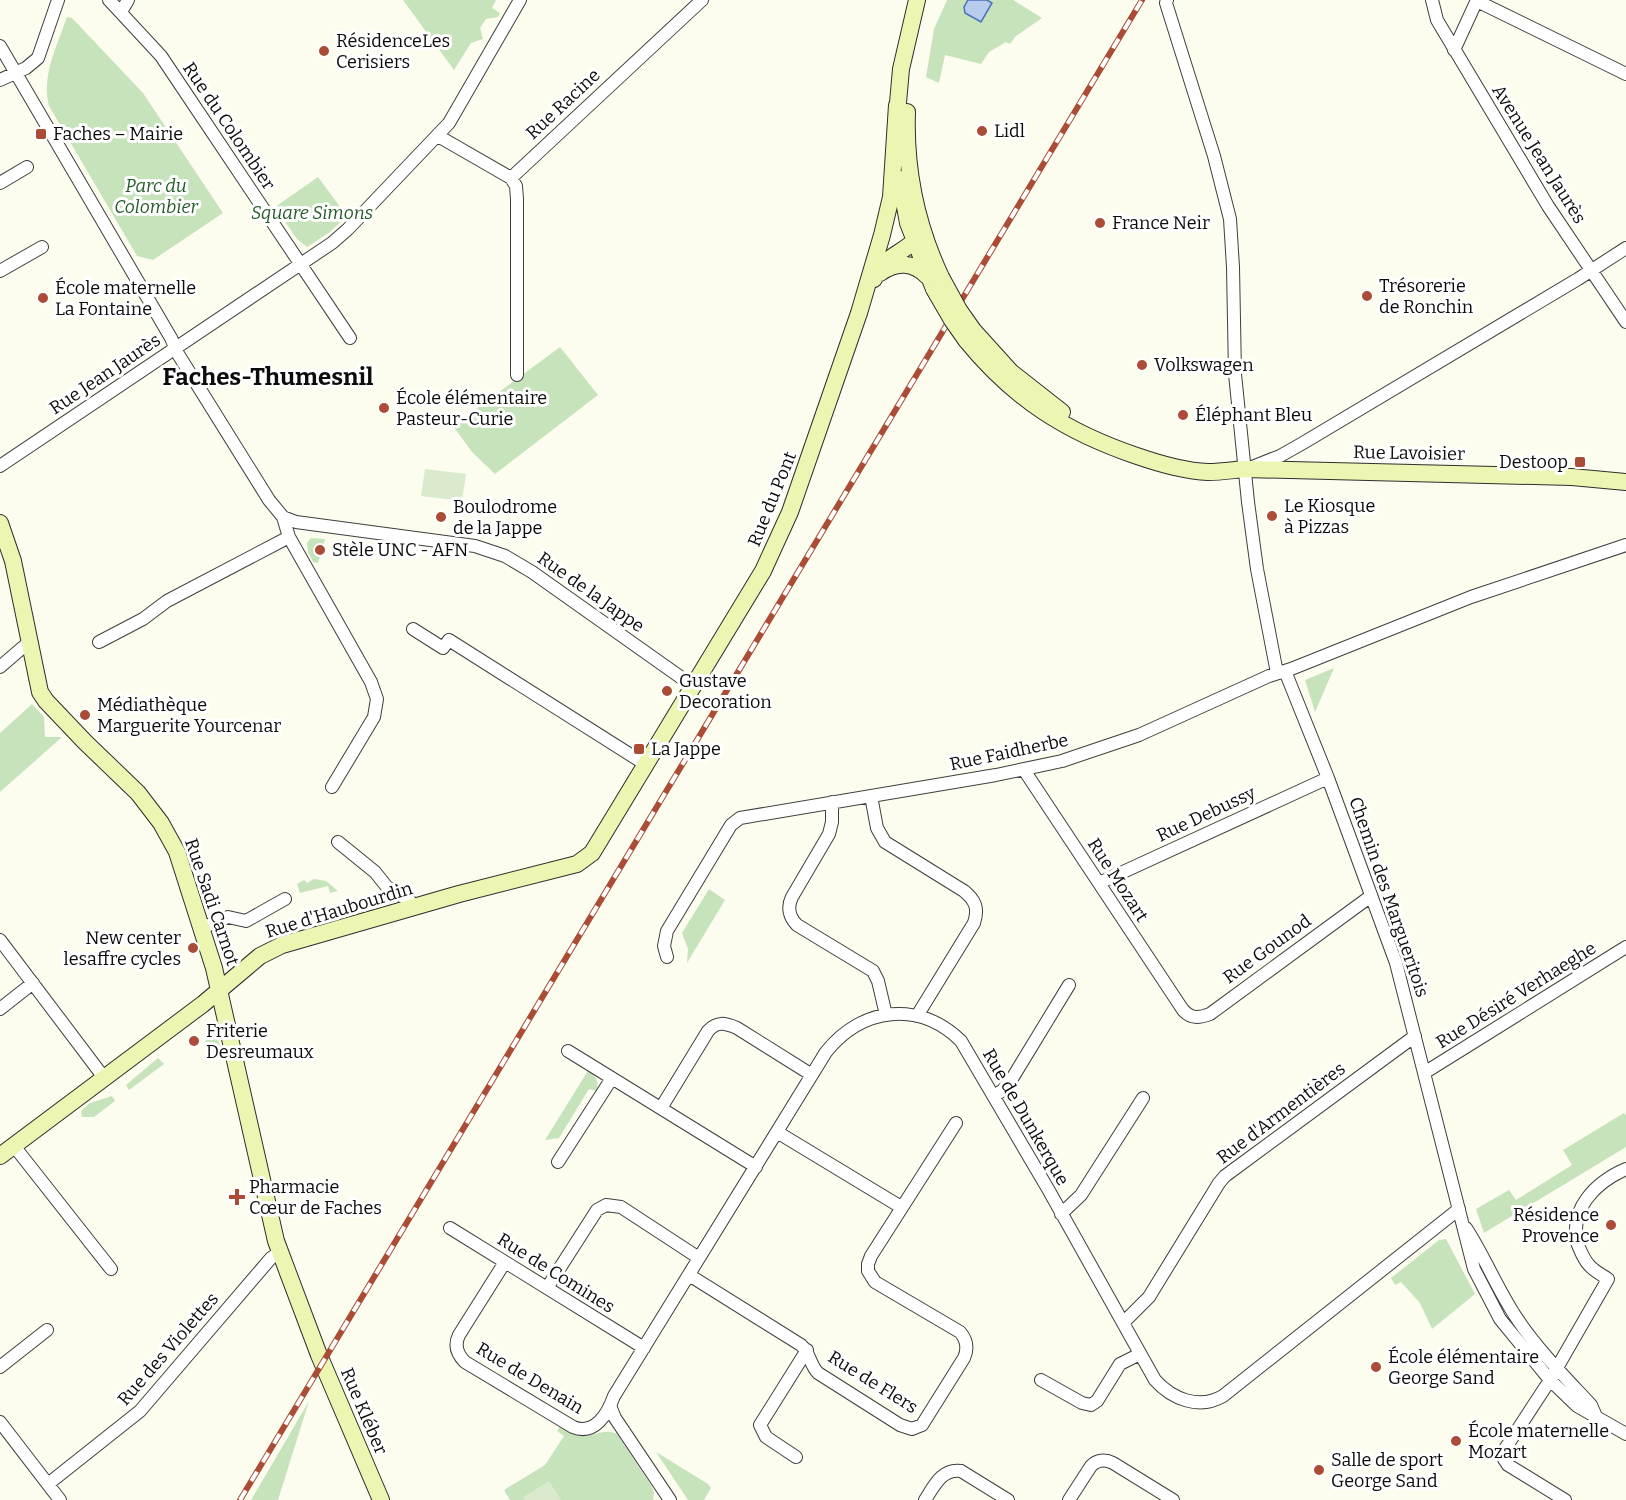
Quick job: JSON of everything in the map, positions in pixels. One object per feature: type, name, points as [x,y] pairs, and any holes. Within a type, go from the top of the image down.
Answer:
[{"type":"main road","name":"Rue Lavoisier","points":[[917,0],[906,42],[897,105],[900,189],[935,281],[1005,383],[1020,396],[1072,430],[1119,450],[1167,465],[1207,472],[1245,469],[1572,477],[1626,482]]},
{"type":"main road","name":"Rue Lavoisier","points":[[916,233],[909,163],[907,109],[916,45],[927,0]]},
{"type":"main road","name":"Rue du Pont","points":[[693,686],[763,571],[801,484],[859,313],[891,196],[897,105]]},
{"type":"main road","name":"Rue du Pont","points":[[875,257],[889,239],[901,232],[916,233]]},
{"type":"main road","name":"Rue du Pont","points":[[859,313],[882,264],[916,233]]},
{"type":"main road","name":"Rue du Pont","points":[[871,286],[881,273],[895,265],[914,266],[935,281]]},
{"type":"main road","name":"Rue Lavoisier","points":[[970,335],[1018,384],[1063,412],[1108,435],[1172,457],[1245,469]]},
{"type":"main road","name":"Rue Lavoisier","points":[[1572,477],[1626,473]]},
{"type":"main road","name":"Rue Sadi Carnot","points":[[0,523],[13,561],[38,687],[46,701],[138,793],[161,823],[177,852],[220,990],[267,1208],[280,1252],[312,1336]]},
{"type":"main road","name":"Rue d'Haubourdin","points":[[0,1156],[105,1079],[260,956],[276,947],[582,862],[596,847],[693,686]]},
{"type":"main road","name":"Rue Kléber","points":[[312,1336],[381,1500]]},
{"type":"street","points":[[0,80],[30,66],[40,53],[58,0]]},
{"type":"street","name":"Rue du Colombier","points":[[109,0],[161,56],[350,338]]},
{"type":"street","points":[[122,12],[128,0]]},
{"type":"street","name":"Rue Jean Jaurès","points":[[0,466],[332,243],[348,229],[449,123],[520,0]]},
{"type":"street","name":"Rue Racine","points":[[511,177],[702,0]]},
{"type":"street","name":"Avenue Jean Jaurès","points":[[1432,0],[1437,20],[1541,196],[1626,322]]},
{"type":"street","points":[[1455,50],[1477,0],[1626,74]]},
{"type":"street","name":"Chemin des Margueritois","points":[[1167,1],[1214,156],[1230,219],[1236,382],[1245,469],[1257,569],[1281,672],[1328,778],[1396,963],[1474,1269],[1500,1319],[1550,1380],[1577,1406],[1626,1434]]},
{"type":"street","points":[[0,46],[175,348],[269,500],[283,517],[289,537],[371,682],[377,699],[376,712],[332,787]]},
{"type":"street","points":[[438,136],[511,177],[517,192],[517,375]]},
{"type":"street","points":[[0,183],[27,168]]},
{"type":"street","points":[[0,271],[42,247]]},
{"type":"street","points":[[1245,469],[1280,456],[1303,443],[1592,271],[1626,248]]},
{"type":"street","name":"Rue de la Jappe","points":[[283,517],[296,522],[475,546],[505,556],[532,572],[693,686]]},
{"type":"street","points":[[99,642],[143,619],[167,601],[289,537]]},
{"type":"street","name":"Rue Faidherbe","points":[[667,957],[664,946],[665,935],[735,820],[1024,770],[1071,758],[1116,744],[1281,672],[1480,594],[1626,545]]},
{"type":"street","points":[[413,629],[444,648],[449,640],[645,764]]},
{"type":"street","points":[[0,667],[30,642]]},
{"type":"street","name":"Rue Mozart","points":[[1024,770],[1183,1010]]},
{"type":"street","name":"Rue Debussy","points":[[1099,883],[1328,778]]},
{"type":"street","points":[[871,796],[877,828],[885,842],[964,891],[972,897],[976,905],[977,914],[974,923],[917,1016]]},
{"type":"street","points":[[832,802],[832,822],[829,834],[790,899],[790,913],[797,925],[873,971],[878,981],[886,1015]]},
{"type":"street","points":[[338,842],[375,872],[387,887],[410,901],[414,907]]},
{"type":"street","name":"Rue Gounod","points":[[1183,1010],[1189,1016],[1194,1017],[1210,1014],[1371,896]]},
{"type":"street","points":[[202,928],[228,917],[246,921],[285,899]]},
{"type":"street","points":[[0,940],[105,1079]]},
{"type":"street","name":"Rue Désiré Verhaeghe","points":[[1425,1073],[1626,947]]},
{"type":"street","points":[[0,1009],[33,983]]},
{"type":"street","points":[[994,1096],[1003,1090],[1013,1077],[1069,985]]},
{"type":"street","name":"Rue de Dunkerque","points":[[611,1408],[614,1396],[826,1052],[845,1032],[862,1022],[886,1015],[917,1016],[935,1022],[961,1041],[1155,1380],[1176,1397],[1200,1402],[1218,1399],[1459,1209]]},
{"type":"street","points":[[661,1108],[708,1031],[718,1024],[724,1023],[737,1028],[812,1074]]},
{"type":"street","name":"Rue d'Armentières","points":[[1123,1323],[1149,1297],[1219,1183],[1226,1176],[1415,1036]]},
{"type":"street","points":[[567,1050],[756,1167]]},
{"type":"street","points":[[558,1162],[612,1078]]},
{"type":"street","points":[[1061,1214],[1081,1195],[1143,1098]]},
{"type":"street","points":[[777,1132],[901,1207],[956,1123]]},
{"type":"street","points":[[14,1146],[111,1269]]},
{"type":"street","points":[[1564,1500],[1508,1465],[1504,1456],[1505,1448],[1550,1380],[1608,1280],[1588,1265],[1582,1255],[1577,1242],[1577,1217],[1586,1198],[1612,1176],[1626,1169]]},
{"type":"street","points":[[547,1288],[597,1210],[606,1205],[621,1207],[699,1258]]},
{"type":"street","name":"Rue de Flers","points":[[807,1350],[818,1374],[900,1425],[912,1429],[922,1425],[964,1358],[967,1346],[960,1332],[875,1282],[868,1271],[871,1256],[901,1207]]},
{"type":"street","points":[[1463,1224],[1480,1250],[1502,1296],[1520,1322],[1556,1367],[1591,1405],[1596,1416]]},
{"type":"street","name":"Rue de Comines","points":[[450,1228],[644,1348]]},
{"type":"street","name":"Rue des Violettes","points":[[48,1484],[140,1411],[271,1258],[280,1252]]},
{"type":"street","name":"Rue de Denain","points":[[505,1262],[459,1335],[456,1344],[459,1355],[465,1362],[576,1429],[594,1426],[611,1408]]},
{"type":"street","points":[[689,1275],[807,1350],[760,1425],[766,1437],[796,1457]]},
{"type":"street","points":[[0,1367],[47,1330]]},
{"type":"street","points":[[1041,1380],[1082,1403],[1091,1405],[1097,1401],[1120,1364],[1140,1354]]},
{"type":"street","points":[[611,1408],[615,1418],[670,1500]]},
{"type":"street","points":[[0,1422],[60,1500]]},
{"type":"street","points":[[1069,1500],[1091,1466],[1104,1460],[1113,1463],[1173,1500]]},
{"type":"street","points":[[925,1500],[943,1474],[955,1470],[962,1471],[1008,1500]]},
{"type":"green space","points":[[403,0],[496,0],[492,8],[500,13],[498,17],[486,19],[480,28],[483,39],[471,43],[454,70]]},
{"type":"green space","points":[[947,0],[968,0],[964,7],[991,3],[987,0],[1013,0],[1042,18],[1016,36],[1010,44],[1006,42],[989,52],[981,64],[945,55],[939,83],[926,77],[934,29]]},
{"type":"green space","name":"Parc du Colombier","points":[[67,17],[72,18],[143,93],[223,213],[153,260],[137,256],[49,106],[47,84],[49,72]]},
{"type":"green space","name":"Square Simons","points":[[318,177],[347,216],[330,232],[307,247],[297,239],[275,207]]},
{"type":"green space","points":[[560,347],[598,395],[495,474],[472,452],[453,426]]},
{"type":"green space","points":[[425,469],[466,474],[462,501],[421,496]]},
{"type":"green space","points":[[311,538],[325,539],[318,563],[313,562],[308,552],[307,543]]},
{"type":"green space","points":[[1334,668],[1315,712],[1305,680]]},
{"type":"green space","points":[[32,704],[44,717],[45,737],[62,737],[0,792],[0,733]]},
{"type":"green space","points":[[314,879],[326,881],[338,891],[330,893],[328,886],[300,893],[297,884],[304,880],[307,883]]},
{"type":"green space","points":[[709,889],[725,900],[687,963],[688,949],[682,933]]},
{"type":"green space","points":[[357,901],[362,907],[359,913],[309,928],[308,923],[359,909]]},
{"type":"green space","points":[[210,1033],[216,1035],[223,1053],[213,1056],[204,1044]]},
{"type":"green space","points":[[158,1058],[164,1064],[129,1090],[126,1085]]},
{"type":"green space","points":[[589,1069],[597,1080],[598,1091],[589,1089],[559,1138],[545,1140]]},
{"type":"green space","points":[[112,1096],[115,1101],[94,1117],[82,1117],[81,1111],[90,1103]]},
{"type":"green space","points":[[1624,1113],[1626,1115],[1626,1147],[1484,1233],[1476,1209],[1509,1190],[1516,1200],[1572,1165],[1563,1150]]},
{"type":"green space","points":[[1446,1239],[1475,1294],[1432,1329],[1420,1303],[1401,1282],[1395,1285],[1391,1278],[1439,1240]]},
{"type":"green space","points":[[309,1401],[278,1500],[251,1500]]},
{"type":"green space","points":[[560,1426],[580,1436],[604,1432],[617,1434],[652,1487],[653,1500],[510,1500],[504,1490],[545,1465],[564,1436],[557,1431]]},
{"type":"green space","points":[[656,1452],[708,1484],[711,1488],[704,1500],[688,1500]]},
{"type":"green space","points":[[549,1481],[561,1500],[525,1500],[523,1497]]},
{"type":"water","points":[[968,0],[987,0],[992,3],[981,22],[965,13],[964,7]]},
{"type":"railway","points":[[240,1500],[1142,0]]},
{"type":"place","name":"RésidenceLes Cerisiers","points":[[324,51]]},
{"type":"place","name":"Lidl","points":[[982,131]]},
{"type":"place","name":"Faches – Mairie","points":[[41,134]]},
{"type":"place","name":"France Neir","points":[[1100,223]]},
{"type":"place","name":"Trésorerie de Ronchin","points":[[1367,296]]},
{"type":"place","name":"École maternelle La Fontaine","points":[[43,298]]},
{"type":"place","name":"Volkswagen","points":[[1142,365]]},
{"type":"place","name":"École élémentaire Pasteur-Curie","points":[[384,408]]},
{"type":"place","name":"Éléphant Bleu","points":[[1183,415]]},
{"type":"place","name":"Destoop","points":[[1580,462]]},
{"type":"place","name":"Le Kiosque à Pizzas","points":[[1272,516]]},
{"type":"place","name":"Boulodrome de la Jappe","points":[[441,517]]},
{"type":"place","name":"Stèle UNC - AFN","points":[[320,550]]},
{"type":"place","name":"Gustave Decoration","points":[[667,691]]},
{"type":"place","name":"Médiathèque Marguerite Yourcenar","points":[[85,715]]},
{"type":"place","name":"La Jappe","points":[[639,749]]},
{"type":"place","name":"New center lesaffre cycles","points":[[193,948]]},
{"type":"place","name":"Friterie Desreumaux","points":[[194,1041]]},
{"type":"place","name":"Pharmacie Cœur de Faches","points":[[237,1197]]},
{"type":"place","name":"Résidence Provence","points":[[1611,1225]]},
{"type":"place","name":"École élémentaire George Sand","points":[[1376,1367]]},
{"type":"place","name":"École maternelle Mozart","points":[[1456,1441]]},
{"type":"place","name":"Salle de sport George Sand","points":[[1319,1470]]},
{"type":"district","name":"Faches-Thumesnil","points":[[268,377]]}]
